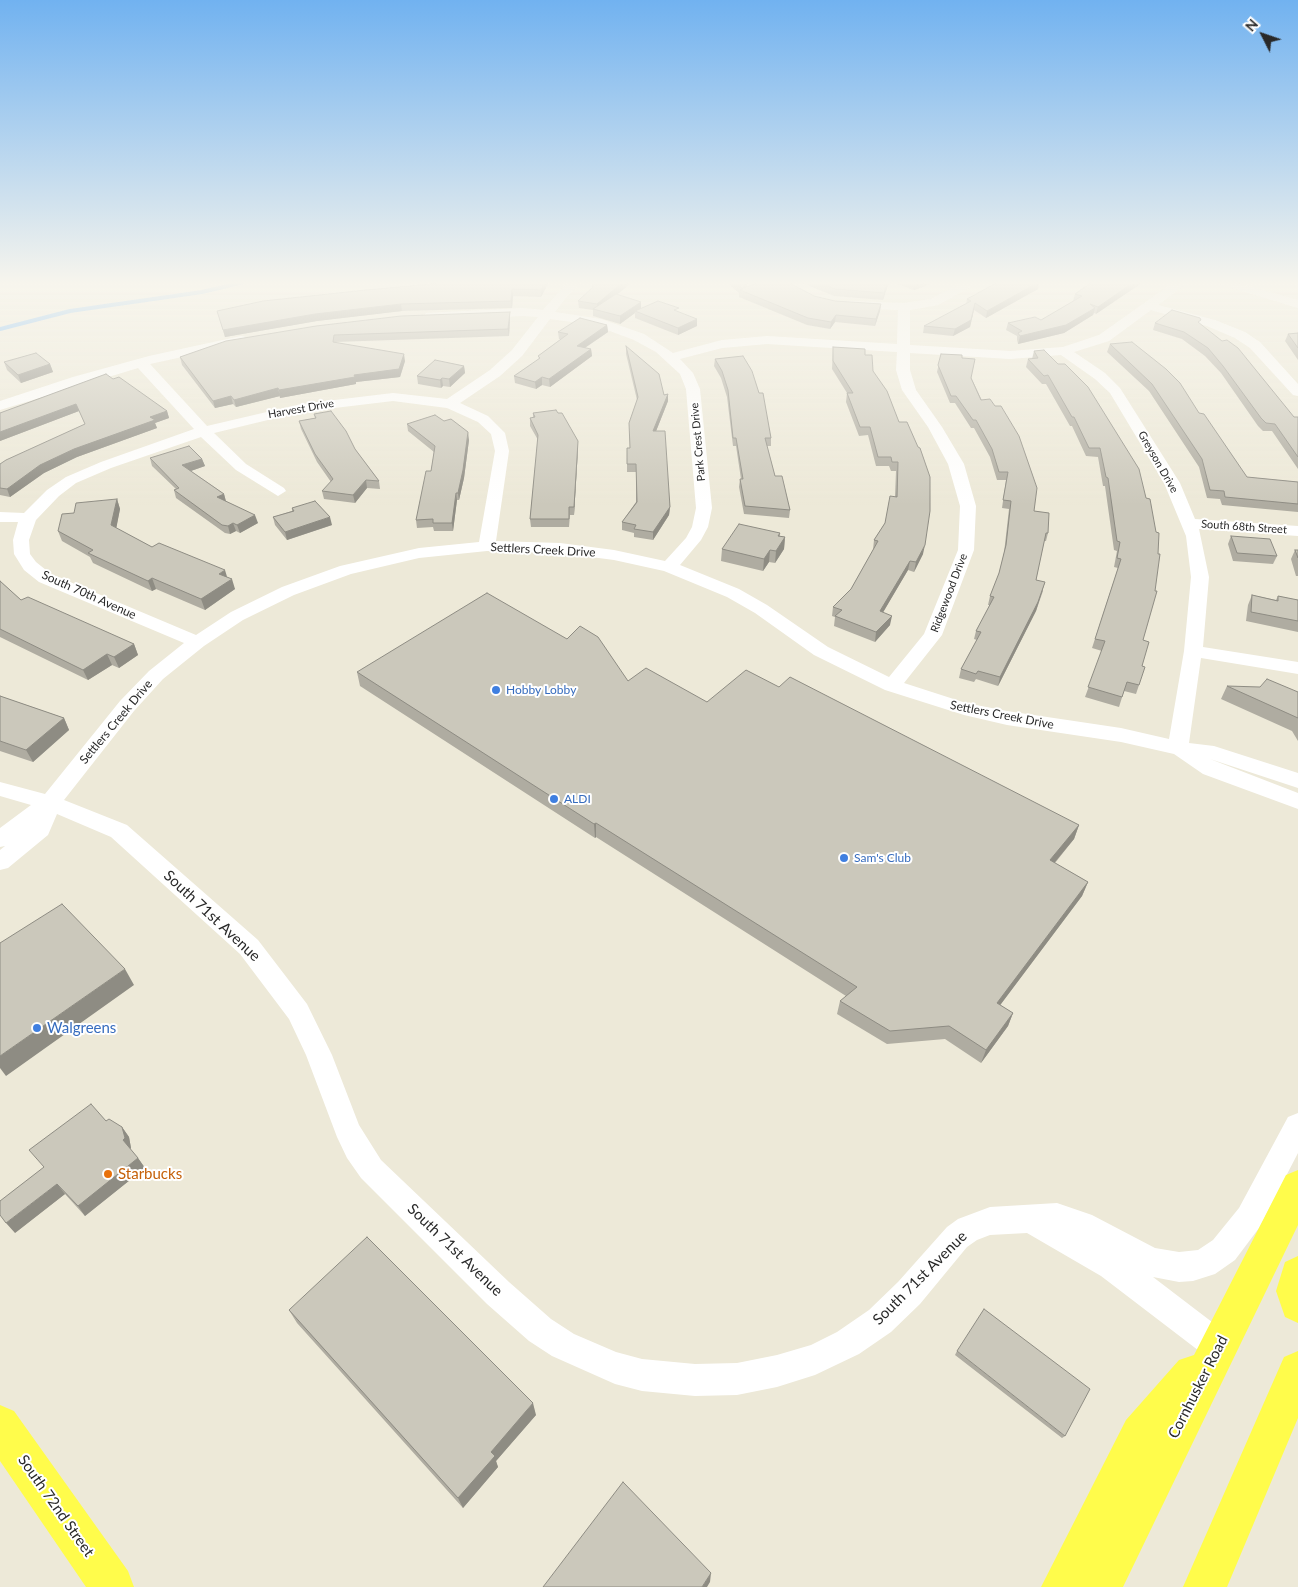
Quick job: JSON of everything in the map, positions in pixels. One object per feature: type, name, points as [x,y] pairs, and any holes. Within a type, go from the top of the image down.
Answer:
[{"type":"main road","name":"Cornhusker Road","points":[[1100,1587],[1298,1187]]},
{"type":"main road","points":[[1298,1276],[1295,1291],[1298,1304]]},
{"type":"main road","points":[[1063,1587],[1140,1434],[1218,1346]]},
{"type":"main road","points":[[1205,1587],[1298,1371]]},
{"type":"main road","name":"South 72nd Street","points":[[0,1425],[112,1587]]},
{"type":"street","points":[[0,406],[78,380],[172,356]]},
{"type":"street","points":[[450,404],[495,373],[514,356]]},
{"type":"street","name":"Park Crest Drive","points":[[669,567],[693,540],[700,527],[704,508],[693,389],[686,373],[671,356]]},
{"type":"street","name":"Ridgewood Drive","points":[[892,686],[934,635],[966,550],[968,506],[956,464],[935,427],[909,390],[903,370],[902,356]]},
{"type":"street","name":"Greyson Drive","points":[[1071,356],[1100,376],[1115,391],[1172,482],[1194,536],[1200,577],[1193,651],[1178,748]]},
{"type":"street","points":[[1265,356],[1298,392]]},
{"type":"street","points":[[141,363],[203,430],[241,466],[278,491]]},
{"type":"street","name":"Harvest Drive","points":[[28,518],[53,493],[71,480],[106,465],[203,430],[301,408],[393,397],[450,404],[483,419],[498,433],[502,451],[487,546]]},
{"type":"street","points":[[0,517],[28,518]]},
{"type":"street","name":"South 70th Avenue","points":[[28,518],[21,540],[22,554],[30,566],[45,578],[197,642]]},
{"type":"street","name":"South 68th Street","points":[[1189,523],[1298,531]]},
{"type":"street","name":"Settlers Creek Drive","points":[[0,839],[50,803],[127,706],[156,674],[197,642],[237,616],[288,591],[346,570],[419,554],[487,546],[560,548],[614,554],[669,567],[733,594],[761,609],[821,651],[892,686],[973,711],[1121,735],[1178,748],[1214,752],[1298,782]]},
{"type":"street","points":[[1193,651],[1298,668]]},
{"type":"street","name":"Settlers Creek Drive","points":[[1178,748],[1210,769],[1298,801]]},
{"type":"street","name":"South 71st Avenue","points":[[0,789],[50,803],[119,831],[249,947],[298,1012],[319,1055],[347,1128],[357,1149],[371,1168],[498,1293],[540,1330],[589,1359],[642,1375],[695,1380],[737,1379],[815,1359],[848,1343],[880,1320],[909,1293],[957,1238],[968,1229],[997,1220],[1057,1217],[1082,1225],[1159,1263],[1193,1266],[1204,1263],[1224,1250],[1249,1218],[1298,1126]]},
{"type":"street","name":"Settlers Creek Drive","points":[[0,862],[40,829],[50,803]]},
{"type":"street","points":[[1030,1219],[1112,1265],[1218,1346]]},
{"type":"building","points":[[25,356],[40,356],[50,364],[18,375],[4,362]]},
{"type":"building","points":[[403,356],[399,369],[354,375],[355,377],[279,390],[278,388],[234,400],[231,396],[213,401],[180,357]]},
{"type":"building","points":[[538,356],[581,356],[549,379],[542,377],[535,382],[514,376],[540,358]]},
{"type":"building","points":[[628,356],[638,356],[659,374],[664,395],[668,394],[653,431],[665,431],[670,507],[653,532],[634,529],[636,525],[622,522],[637,502],[636,464],[627,464],[627,448],[630,448],[629,423],[638,397]]},
{"type":"building","points":[[743,356],[752,371],[759,393],[763,393],[771,438],[765,438],[775,476],[782,476],[790,510],[745,506],[740,479],[743,479],[736,438],[733,438],[728,390],[722,371],[715,359]]},
{"type":"building","points":[[833,356],[872,356],[873,371],[887,391],[899,422],[907,422],[920,448],[930,477],[930,511],[925,545],[916,562],[910,561],[880,611],[892,616],[876,632],[835,616],[842,610],[833,607],[851,589],[878,541],[874,540],[885,523],[890,496],[897,497],[898,462],[892,462],[891,457],[878,457],[870,427],[860,427],[847,393],[853,393],[833,361]]},
{"type":"building","points":[[940,356],[962,356],[962,358],[975,359],[971,378],[981,400],[990,399],[995,406],[1001,406],[1019,436],[1037,488],[1034,511],[1049,513],[1048,533],[1046,533],[1036,580],[1045,582],[1038,602],[1000,677],[978,671],[976,674],[961,669],[981,632],[976,631],[994,597],[990,596],[999,573],[1006,545],[1011,501],[1003,500],[1008,472],[999,472],[992,449],[976,420],[973,420],[956,396],[951,396],[938,365]]},
{"type":"building","points":[[1037,356],[1050,356],[1058,364],[1065,364],[1088,387],[1139,469],[1146,498],[1150,499],[1156,532],[1159,533],[1158,554],[1160,554],[1155,591],[1157,591],[1143,640],[1149,642],[1142,666],[1145,667],[1139,685],[1127,682],[1122,697],[1088,687],[1105,641],[1095,639],[1121,559],[1117,558],[1120,542],[1117,541],[1108,478],[1106,477],[1100,448],[1089,448],[1074,417],[1072,417],[1048,375],[1044,376],[1028,359],[1038,358]]},
{"type":"building","points":[[1123,356],[1150,356],[1166,369],[1180,383],[1199,413],[1204,414],[1247,477],[1298,482],[1298,504],[1225,497],[1224,491],[1210,490],[1202,459],[1152,384]]},
{"type":"building","points":[[1215,356],[1245,356],[1294,417],[1298,417],[1298,457],[1275,424],[1266,423],[1261,418]]},
{"type":"building","points":[[435,360],[464,366],[449,379],[442,378],[440,380],[417,376]]},
{"type":"building","points":[[106,374],[113,379],[119,377],[167,411],[150,417],[155,420],[74,449],[40,465],[7,489],[0,488],[0,464],[85,424],[76,404],[0,432],[0,413]]},
{"type":"building","points":[[556,410],[558,413],[562,413],[578,441],[574,507],[569,507],[569,519],[530,519],[538,435],[530,418],[535,417],[533,413]]},
{"type":"building","points":[[331,411],[346,431],[355,449],[379,481],[366,480],[353,495],[322,491],[333,479],[315,454],[299,421],[316,418],[314,414]]},
{"type":"building","points":[[435,415],[444,421],[451,419],[468,432],[463,470],[458,493],[456,493],[452,523],[433,523],[433,519],[416,520],[426,471],[431,471],[435,446],[407,424]]},
{"type":"building","points":[[189,446],[202,459],[182,465],[224,494],[217,497],[255,515],[237,525],[233,523],[228,526],[222,525],[174,490],[179,488],[150,458]]},
{"type":"building","points":[[117,499],[111,525],[152,547],[159,543],[225,570],[219,574],[232,579],[201,599],[152,578],[148,581],[88,553],[93,550],[58,531],[62,514],[74,513],[76,503]]},
{"type":"building","points":[[315,501],[330,517],[285,532],[273,517],[294,511],[292,508]]},
{"type":"building","points":[[739,524],[780,533],[778,536],[785,537],[776,551],[770,550],[764,559],[722,549]]},
{"type":"building","points":[[1231,536],[1270,539],[1277,556],[1237,553]]},
{"type":"building","points":[[0,581],[21,600],[28,597],[134,644],[114,657],[107,654],[83,670],[0,629]]},
{"type":"building","name":"Sam's Club","points":[[487,593],[567,639],[580,626],[598,637],[628,681],[646,668],[707,702],[746,670],[779,687],[790,677],[1079,825],[1050,860],[1088,882],[997,1003],[1013,1013],[986,1050],[949,1026],[890,1031],[840,1001],[857,987],[596,823],[594,824],[357,672]]},
{"type":"building","points":[[1252,595],[1278,601],[1278,596],[1298,600],[1298,621],[1251,612]]},
{"type":"building","points":[[1267,679],[1298,692],[1298,718],[1227,686],[1260,687]]},
{"type":"building","points":[[0,696],[64,718],[26,750],[0,741]]},
{"type":"building","name":"Walgreens","points":[[62,904],[125,969],[0,1056],[0,943]]},
{"type":"building","points":[[91,1104],[106,1121],[109,1119],[122,1127],[125,1138],[123,1140],[138,1158],[78,1206],[57,1184],[6,1223],[0,1215],[0,1201],[44,1167],[29,1150]]},
{"type":"building","points":[[367,1237],[533,1403],[491,1452],[495,1456],[458,1498],[289,1310]]},
{"type":"building","points":[[984,1309],[1090,1389],[1065,1436],[957,1351]]},
{"type":"building","points":[[623,1482],[711,1573],[702,1587],[543,1587]]},
{"type":"place","name":"Hobby Lobby","points":[[496,690]]},
{"type":"place","name":"ALDI","points":[[554,799]]},
{"type":"place","name":"Sam's Club","points":[[844,858]]},
{"type":"place","name":"Walgreens","points":[[37,1028]]},
{"type":"place","name":"Starbucks","points":[[108,1174]]}]
